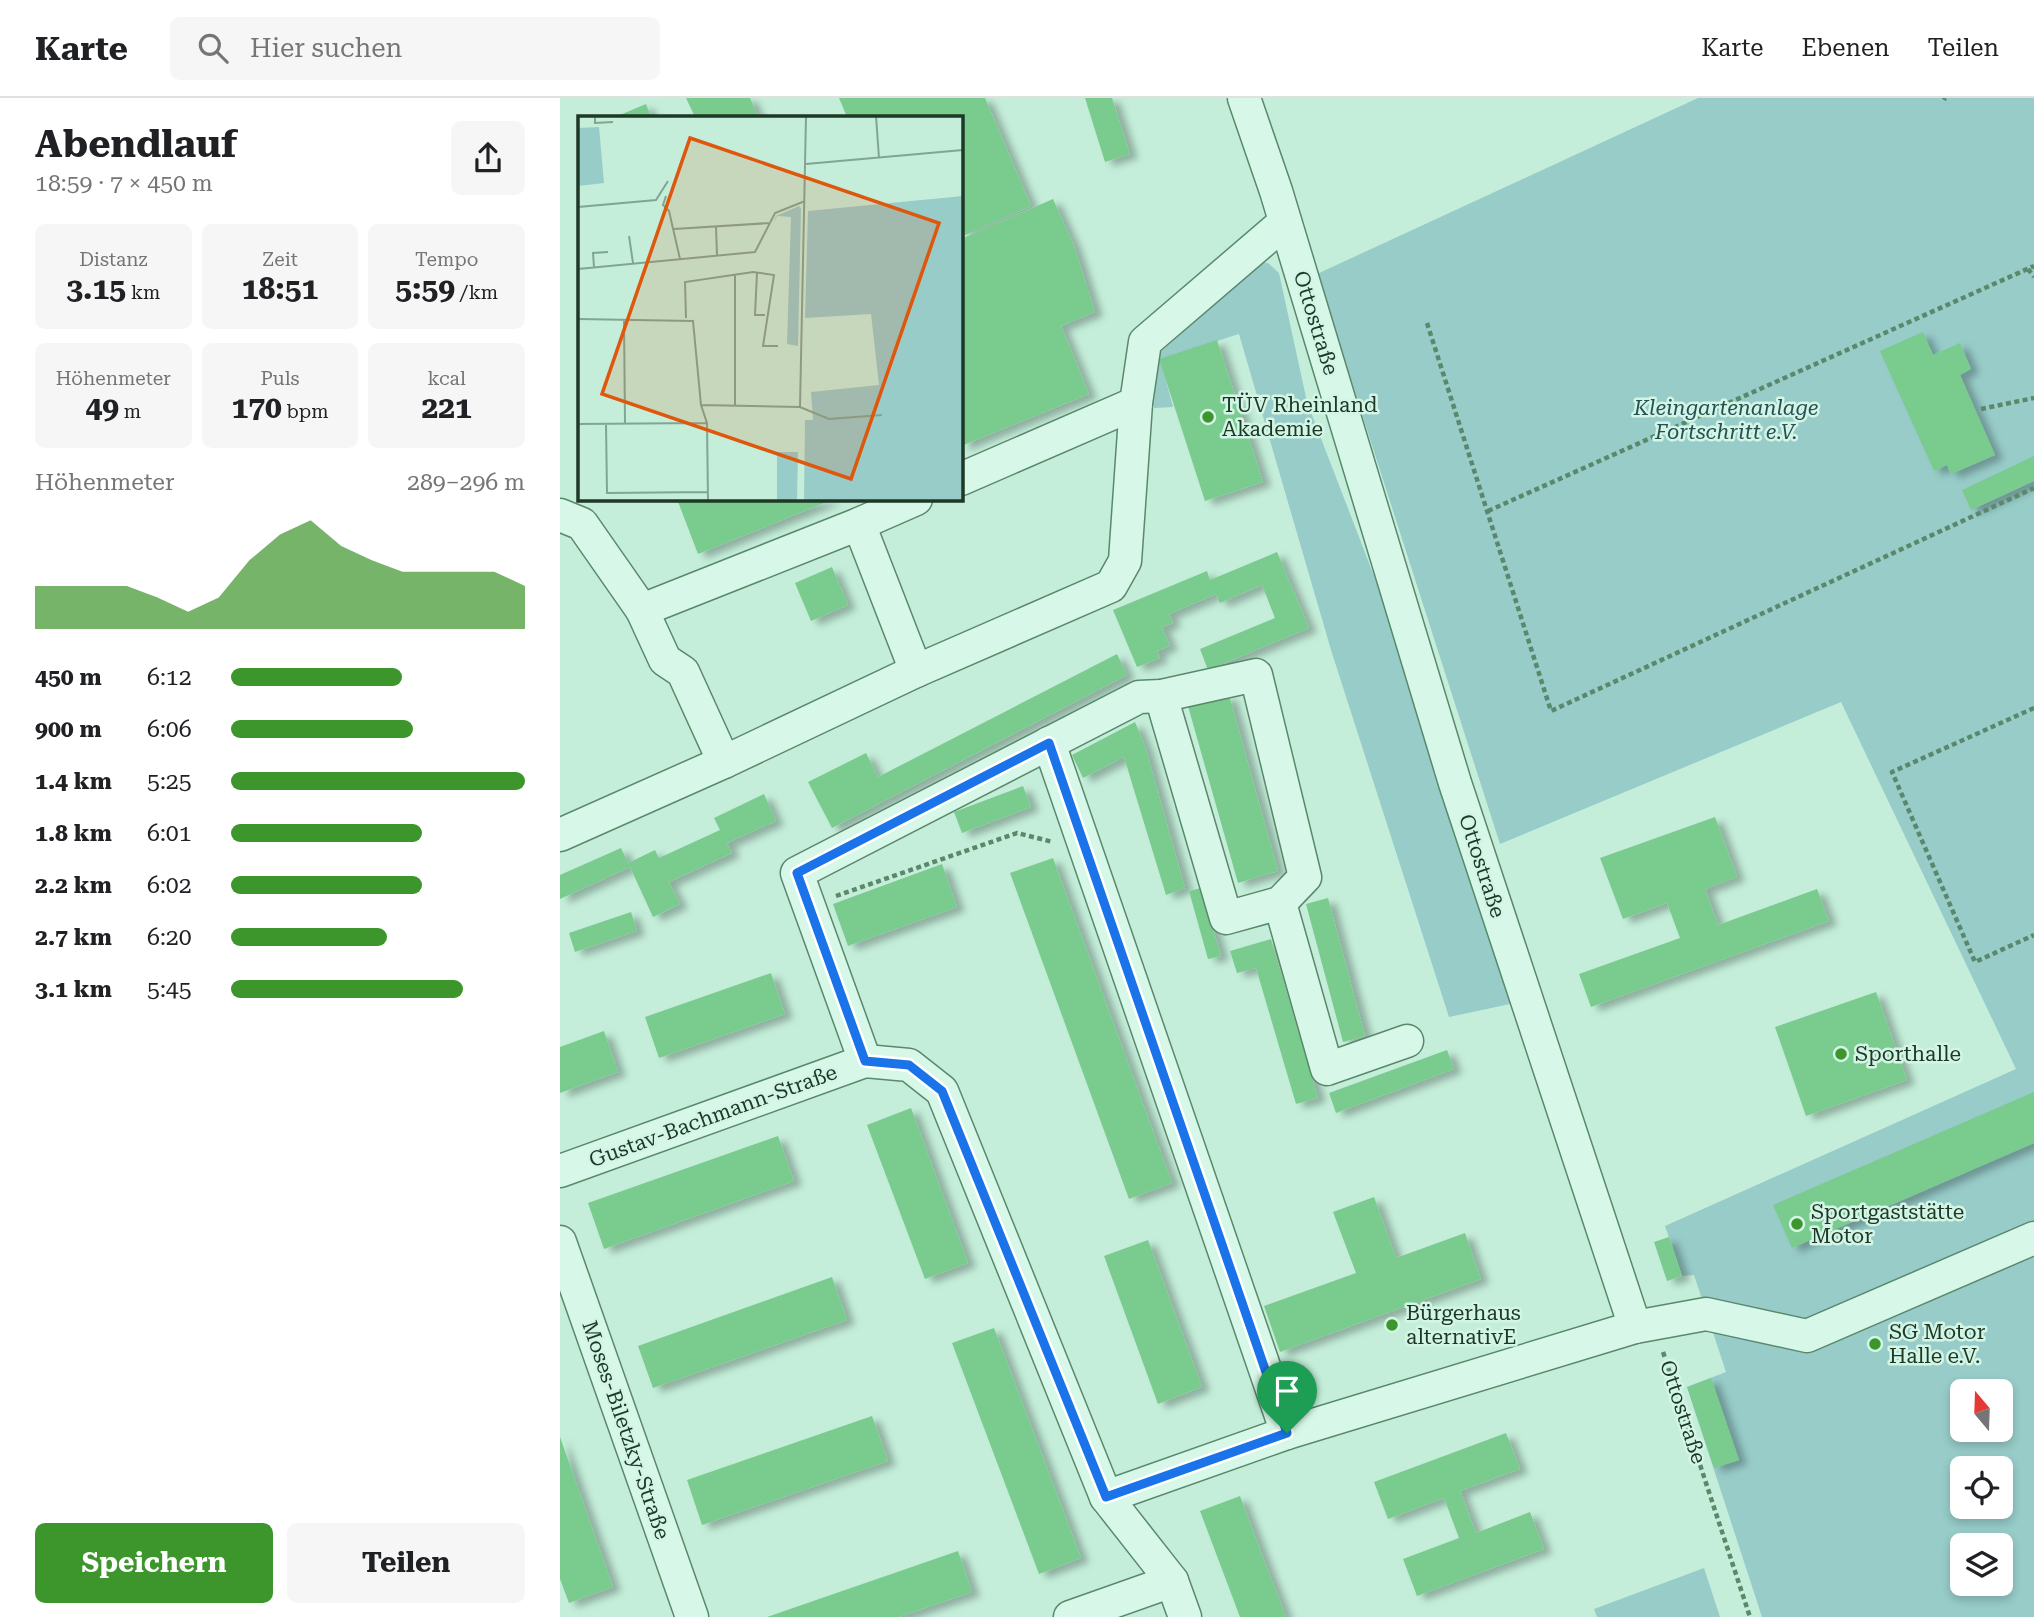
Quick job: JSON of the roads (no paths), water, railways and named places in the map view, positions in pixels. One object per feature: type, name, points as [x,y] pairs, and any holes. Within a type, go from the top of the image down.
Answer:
[{"type":"street","name":"Ottostraße","points":[[1244,98],[1285,222],[1455,783],[1634,1327]]},
{"type":"street","points":[[560,835],[724,762],[916,671],[1111,586],[1125,561],[1136,403],[1145,342],[1285,222]]},
{"type":"street","points":[[962,479],[1136,403]]},
{"type":"street","points":[[642,610],[914,500]]},
{"type":"street","points":[[560,515],[582,523],[642,610],[665,660],[684,673],[724,762]]},
{"type":"street","points":[[859,524],[916,671]]},
{"type":"street","name":"Gustav-Bachmann-Straße","points":[[865,1061],[797,873],[1049,743],[1150,697],[1256,675],[1305,877],[1280,903]]},
{"type":"street","points":[[1150,697],[1226,918],[1280,903],[1327,1069],[1407,1041]]},
{"type":"street","points":[[1049,743],[1287,1433]]},
{"type":"street","name":"Gustav-Bachmann-Straße","points":[[560,1171],[865,1061],[909,1065],[942,1091],[1106,1497]]},
{"type":"street","points":[[1185,1617],[1172,1581],[1106,1497],[1287,1433],[1634,1327],[1706,1314],[1807,1336],[2034,1238]]},
{"type":"street","name":"Moses-Biletzky-Straße","points":[[560,1242],[692,1617]]},
{"type":"street","points":[[1070,1617],[1172,1581]]},
{"type":"place","name":"TÜV Rheinland Akademie","points":[[1208,417]]},
{"type":"place","name":"Sporthalle","points":[[1841,1054]]},
{"type":"place","name":"Sportgaststätte Motor","points":[[1797,1224]]},
{"type":"place","name":"Bürgerhaus alternativE","points":[[1392,1325]]},
{"type":"place","name":"SG Motor Halle e.V.","points":[[1875,1344]]},
{"type":"park label","name":"Kleingartenanlage Fortschritt e.V.","points":[[1726,420]]}]
